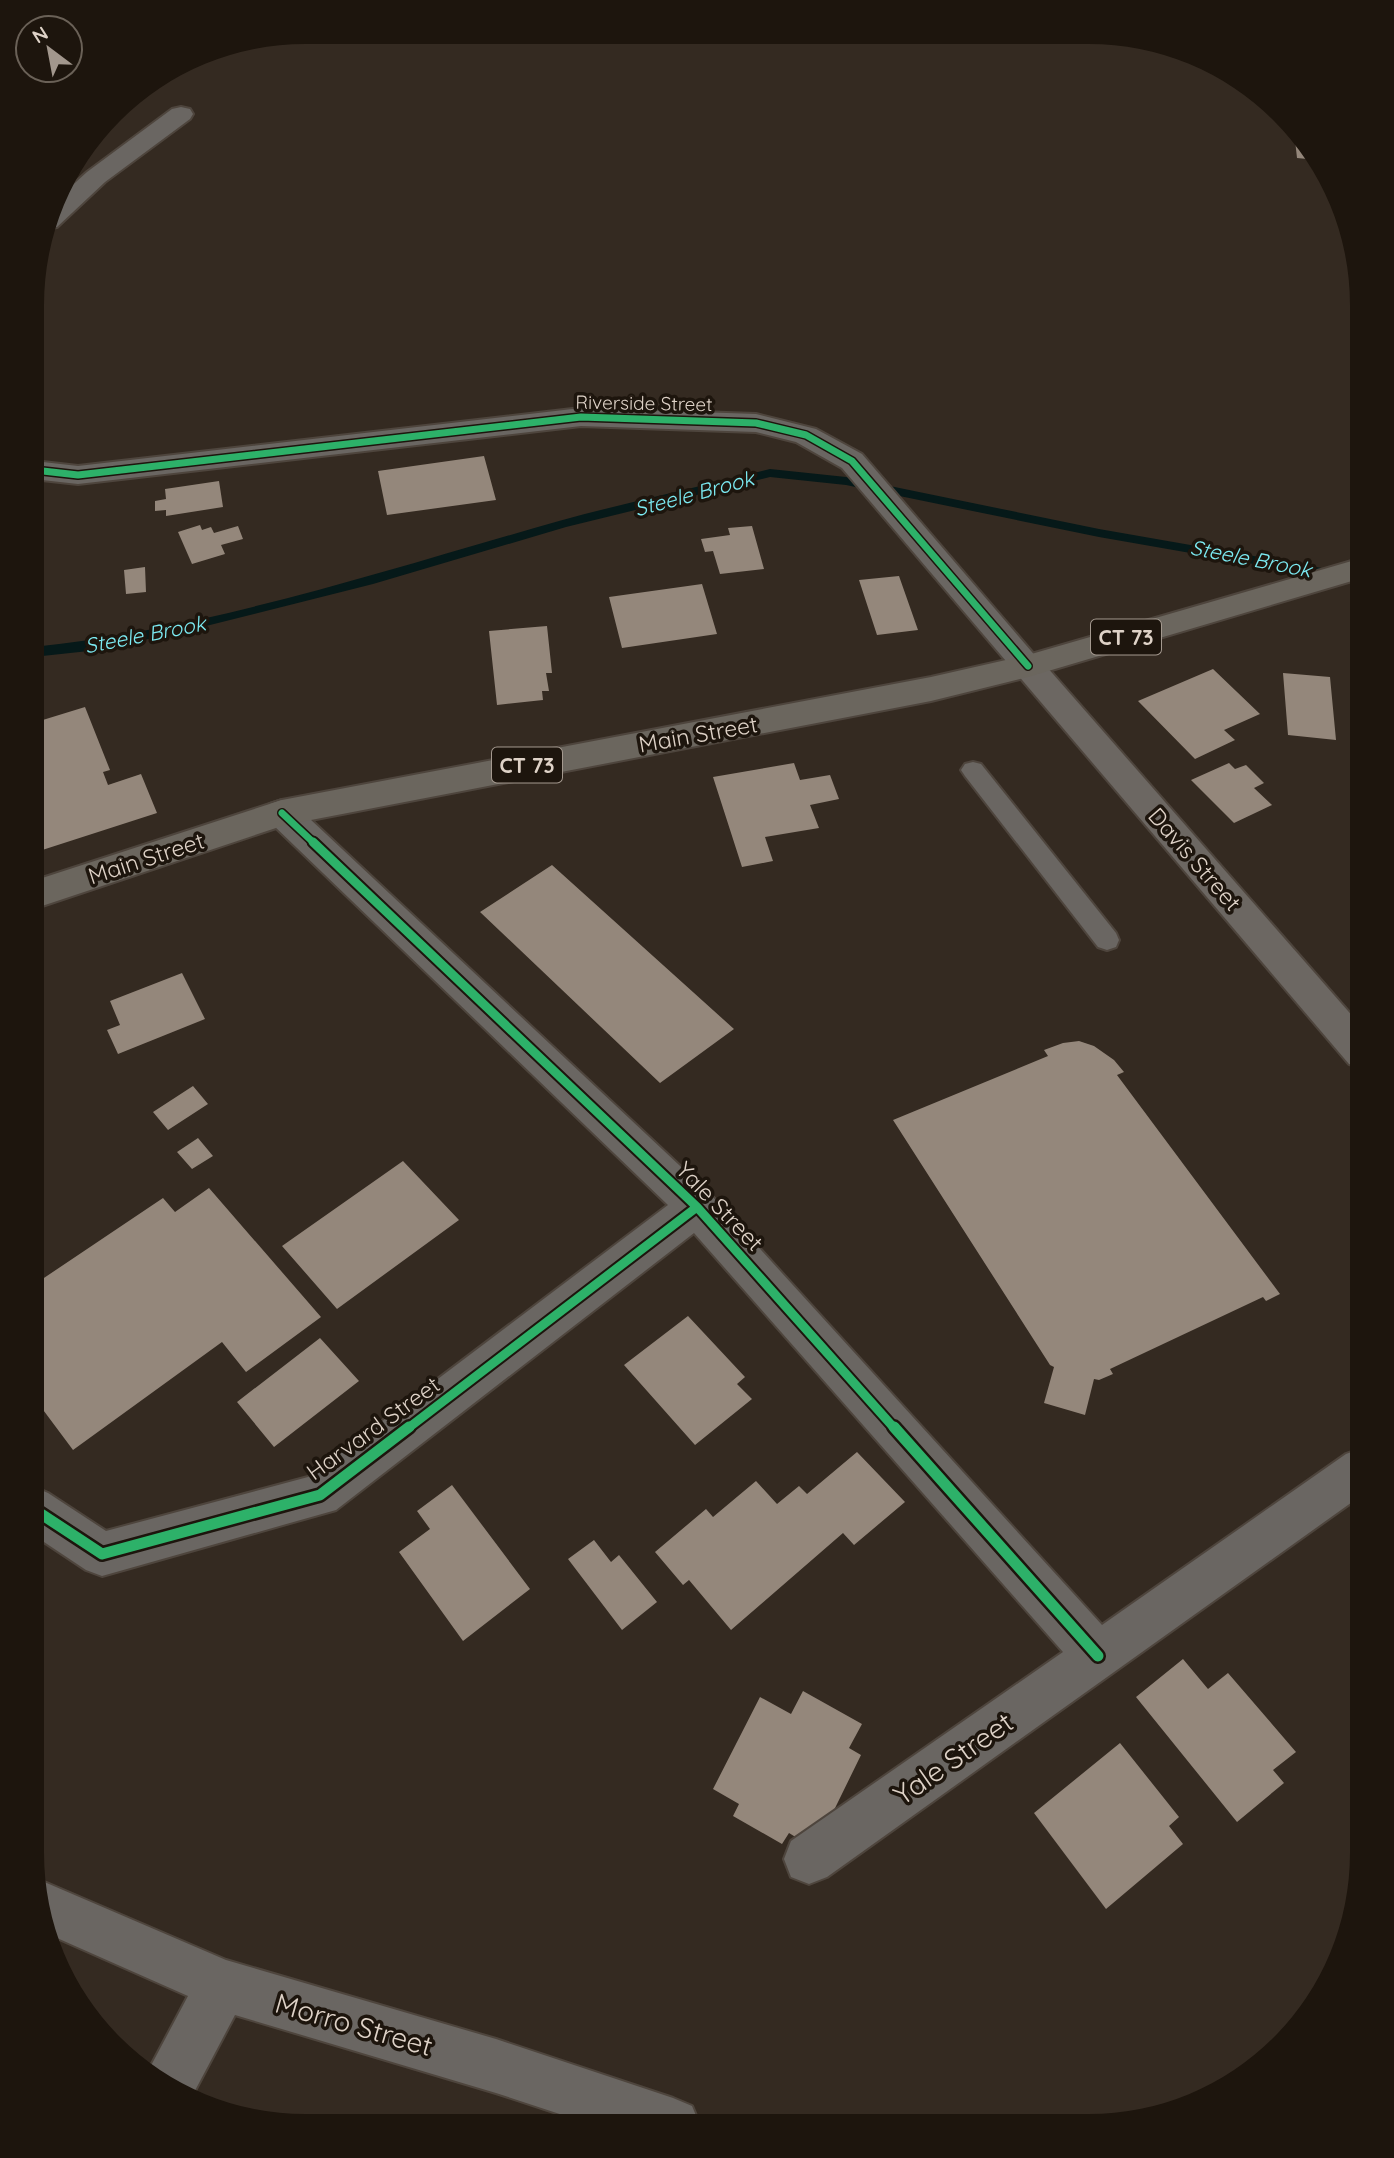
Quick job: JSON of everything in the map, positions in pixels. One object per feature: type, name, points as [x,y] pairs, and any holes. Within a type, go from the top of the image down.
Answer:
[{"type":"main road","name":"Main Street","points":[[44,891],[282,813],[369,794],[848,706],[1028,666],[1350,572]]},
{"type":"main road","name":"Davis Street","points":[[1028,666],[1350,1039]]},
{"type":"street","points":[[63,208],[96,177],[181,114]]},
{"type":"street","name":"Riverside Street","points":[[44,471],[78,475],[581,417],[757,423],[806,435],[852,461],[1028,666]]},
{"type":"street","name":"Yale Street","points":[[282,813],[697,1207],[1098,1657]]},
{"type":"street","name":"Harvard Street","points":[[44,1516],[102,1554],[320,1495],[697,1207]]},
{"type":"street","name":"Yale Street","points":[[808,1859],[1350,1478]]},
{"type":"street","name":"Morro Street","points":[[50,1910],[223,1985],[496,2066],[640,2114]]},
{"type":"street","points":[[173,2078],[223,1985]]},
{"type":"lane","points":[[973,770],[1107,940]]},
{"type":"building","points":[[1296,146],[1305,159],[1297,158]]},
{"type":"building","points":[[484,456],[496,500],[387,515],[378,471]]},
{"type":"building","points":[[219,481],[223,507],[166,516],[166,510],[155,511],[155,501],[166,499],[165,489]]},
{"type":"building","points":[[200,525],[202,530],[211,527],[214,533],[238,526],[243,539],[221,545],[225,554],[192,564],[178,532]]},
{"type":"building","points":[[752,526],[764,569],[720,574],[713,551],[705,552],[701,539],[730,535],[728,528]]},
{"type":"building","points":[[145,567],[146,592],[126,594],[124,570]]},
{"type":"building","points":[[899,576],[918,630],[877,635],[859,580]]},
{"type":"building","points":[[702,584],[717,634],[622,648],[609,597]]},
{"type":"building","points":[[547,626],[552,673],[546,673],[549,691],[542,691],[543,700],[497,705],[489,631]]},
{"type":"building","points":[[1213,669],[1260,714],[1224,730],[1235,740],[1195,759],[1138,701]]},
{"type":"building","points":[[1283,673],[1330,677],[1336,740],[1288,735]]},
{"type":"building","points":[[85,707],[110,770],[103,772],[108,785],[141,774],[157,813],[44,849],[44,720]]},
{"type":"building","points":[[794,763],[800,780],[830,775],[839,799],[810,805],[819,828],[765,837],[773,861],[742,867],[713,777]]},
{"type":"building","points":[[1229,763],[1235,769],[1246,765],[1264,783],[1254,788],[1272,805],[1234,823],[1191,780]]},
{"type":"building","points":[[552,865],[734,1029],[660,1083],[480,912]]},
{"type":"building","points":[[182,973],[205,1019],[118,1054],[107,1030],[120,1025],[110,1001]]},
{"type":"building","points":[[1079,1041],[1094,1046],[1114,1060],[1124,1072],[1117,1075],[1280,1294],[1266,1301],[1263,1297],[1110,1369],[1113,1374],[1099,1380],[1094,1379],[1085,1415],[1044,1403],[1054,1367],[1050,1365],[893,1120],[1048,1056],[1044,1050]]},
{"type":"building","points":[[193,1086],[208,1104],[168,1130],[153,1112]]},
{"type":"building","points":[[198,1138],[213,1156],[192,1169],[177,1152]]},
{"type":"building","points":[[403,1161],[459,1220],[337,1309],[282,1246]]},
{"type":"building","points":[[209,1188],[321,1317],[246,1372],[222,1342],[73,1450],[44,1411],[44,1278],[163,1198],[175,1212]]},
{"type":"building","points":[[688,1316],[745,1377],[737,1384],[752,1399],[695,1445],[624,1365]]},
{"type":"building","points":[[320,1338],[359,1381],[274,1447],[237,1402]]},
{"type":"building","points":[[857,1452],[905,1502],[854,1545],[843,1533],[731,1630],[689,1580],[683,1585],[655,1552],[706,1509],[713,1517],[756,1481],[777,1504],[799,1486],[807,1494]]},
{"type":"building","points":[[452,1485],[530,1589],[463,1641],[399,1552],[430,1529],[417,1511]]},
{"type":"building","points":[[594,1540],[611,1562],[619,1555],[657,1602],[622,1630],[568,1559]]},
{"type":"building","points":[[1183,1659],[1208,1689],[1228,1673],[1296,1752],[1273,1770],[1284,1783],[1237,1822],[1136,1697]]},
{"type":"building","points":[[803,1691],[862,1724],[849,1748],[861,1755],[815,1849],[789,1833],[782,1844],[733,1816],[739,1804],[713,1789],[760,1697],[791,1714]]},
{"type":"building","points":[[1120,1743],[1179,1817],[1169,1826],[1183,1844],[1106,1909],[1034,1813]]},
{"type":"waterway","name":"Steele Brook","points":[[44,651],[98,645],[194,625],[373,580],[564,524],[770,473],[846,481],[1099,533],[1350,577]]},
{"type":"cycle path","points":[[44,471],[78,475],[581,417],[756,423],[806,435],[852,461],[1028,666]]},
{"type":"cycle path","points":[[282,813],[697,1207],[1098,1656]]},
{"type":"cycle path","points":[[44,1516],[102,1554],[320,1495],[697,1207]]}]
